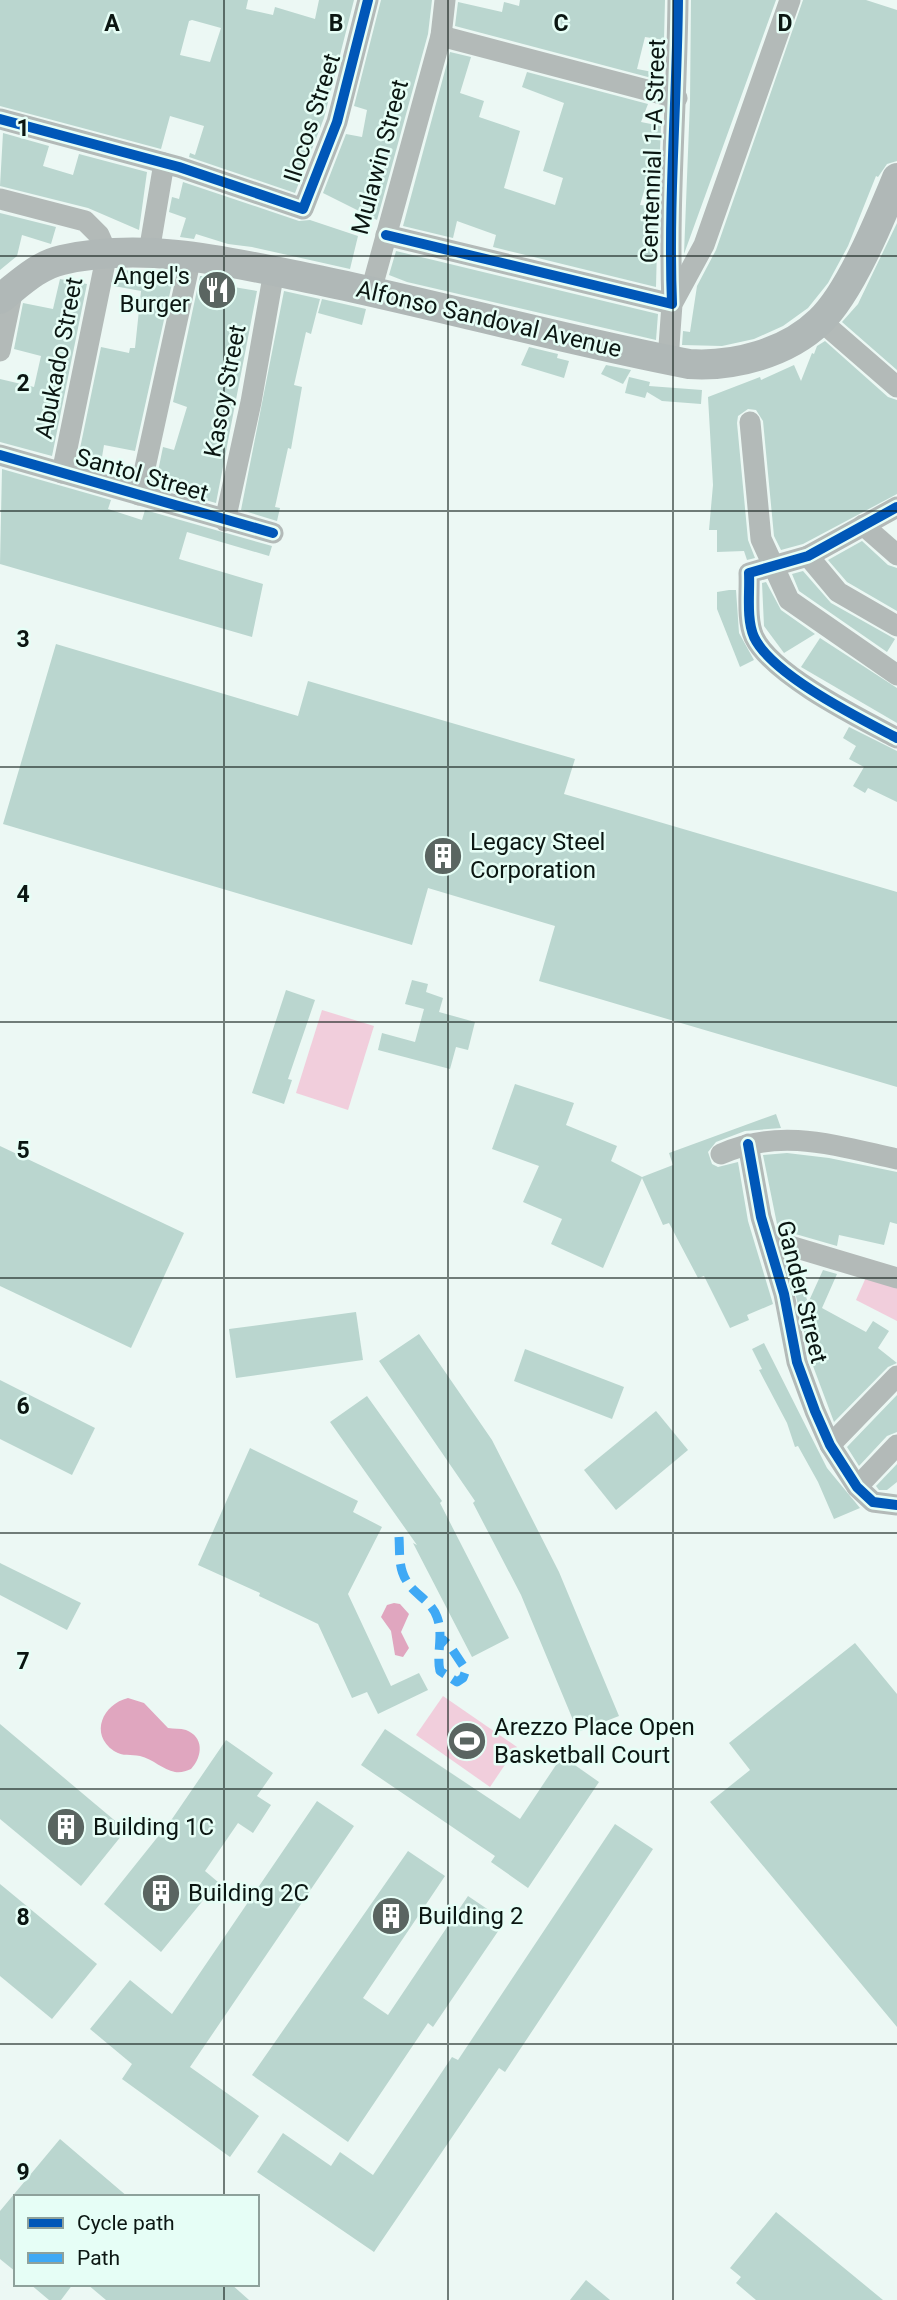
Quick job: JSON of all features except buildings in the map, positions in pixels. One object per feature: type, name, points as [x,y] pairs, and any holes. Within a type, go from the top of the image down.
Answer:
[{"type":"main road","name":"Alfonso Sandoval Avenue","points":[[6,294],[24,279],[58,260],[107,253],[149,252],[274,271],[371,291],[668,360],[706,365],[734,362],[783,345],[821,321],[877,229],[897,178]]},
{"type":"street","name":"Ilocos Street","points":[[164,163],[304,208],[337,122],[368,0]]},
{"type":"street","name":"Mulawin Street","points":[[371,291],[441,36],[445,0]]},
{"type":"street","name":"Centennial 1-A Street","points":[[386,235],[672,304],[669,239],[677,99],[678,0]]},
{"type":"street","points":[[668,360],[672,304],[704,245],[790,0]]},
{"type":"street","points":[[441,36],[677,99]]},
{"type":"street","points":[[0,119],[164,163],[149,252]]},
{"type":"street","points":[[0,199],[85,221],[93,227],[107,253]]},
{"type":"street","name":"Abukado Street","points":[[62,473],[107,253]]},
{"type":"street","points":[[139,495],[191,257]]},
{"type":"street","name":"Kasoy Street","points":[[225,520],[251,402],[274,271]]},
{"type":"street","points":[[0,351],[6,294]]},
{"type":"street","points":[[821,321],[897,387]]},
{"type":"street","points":[[750,422],[761,539],[789,600],[897,676]]},
{"type":"street","name":"Santol Street","points":[[0,456],[273,533]]},
{"type":"street","points":[[897,507],[808,556],[774,568],[749,573],[750,617],[754,636],[772,659],[847,712],[897,738]]},
{"type":"street","points":[[863,525],[897,555]]},
{"type":"street","points":[[808,556],[838,592],[897,626]]},
{"type":"street","points":[[721,1154],[748,1144],[797,1139],[897,1159]]},
{"type":"street","name":"Gander Street","points":[[748,1144],[761,1217],[769,1240],[797,1362],[831,1445],[856,1487]]},
{"type":"street","points":[[769,1240],[897,1278]]},
{"type":"street","points":[[831,1445],[897,1376]]},
{"type":"street","points":[[897,1445],[869,1470],[856,1487],[873,1502],[897,1505]]},
{"type":"shaded area","points":[[322,1010],[374,1026],[348,1110],[296,1093]]},
{"type":"shaded area","points":[[867,1275],[897,1288],[897,1321],[856,1300]]},
{"type":"shaded area","points":[[400,1604],[409,1614],[401,1632],[409,1648],[403,1657],[395,1655],[391,1631],[381,1617],[387,1605]]},
{"type":"shaded area","name":"Arezzo Place Open Basketball Court","points":[[443,1696],[517,1747],[490,1787],[416,1735]]},
{"type":"shaded area","points":[[128,1698],[144,1703],[168,1728],[186,1730],[196,1737],[200,1747],[198,1758],[191,1769],[171,1771],[145,1757],[117,1753],[106,1744],[102,1736],[102,1720],[112,1706]]},
{"type":"marked path","points":[[399,1537],[403,1575],[409,1585],[431,1606],[437,1617],[440,1631],[440,1671],[457,1682],[463,1678],[466,1670],[442,1639]]},
{"type":"cycle path","points":[[0,119],[179,167],[303,209],[337,122],[368,0]]},
{"type":"cycle path","points":[[386,235],[672,304],[671,228],[678,0]]},
{"type":"cycle path","points":[[0,455],[273,533]]},
{"type":"cycle path","points":[[897,507],[808,556],[749,573],[750,622],[754,637],[764,651],[779,666],[818,694],[897,738]]},
{"type":"cycle path","points":[[748,1144],[761,1217],[784,1294],[797,1362],[815,1411],[830,1445],[857,1487],[873,1502],[897,1505]]},
{"type":"place","name":"Angel's Burger","points":[[217,290]]},
{"type":"place","name":"Legacy Steel Corporation","points":[[443,856]]},
{"type":"place","name":"Arezzo Place Open Basketball Court","points":[[467,1741]]},
{"type":"place","name":"Building 1C","points":[[66,1827]]},
{"type":"place","name":"Building 2C","points":[[161,1893]]},
{"type":"place","name":"Building 2","points":[[391,1916]]}]
